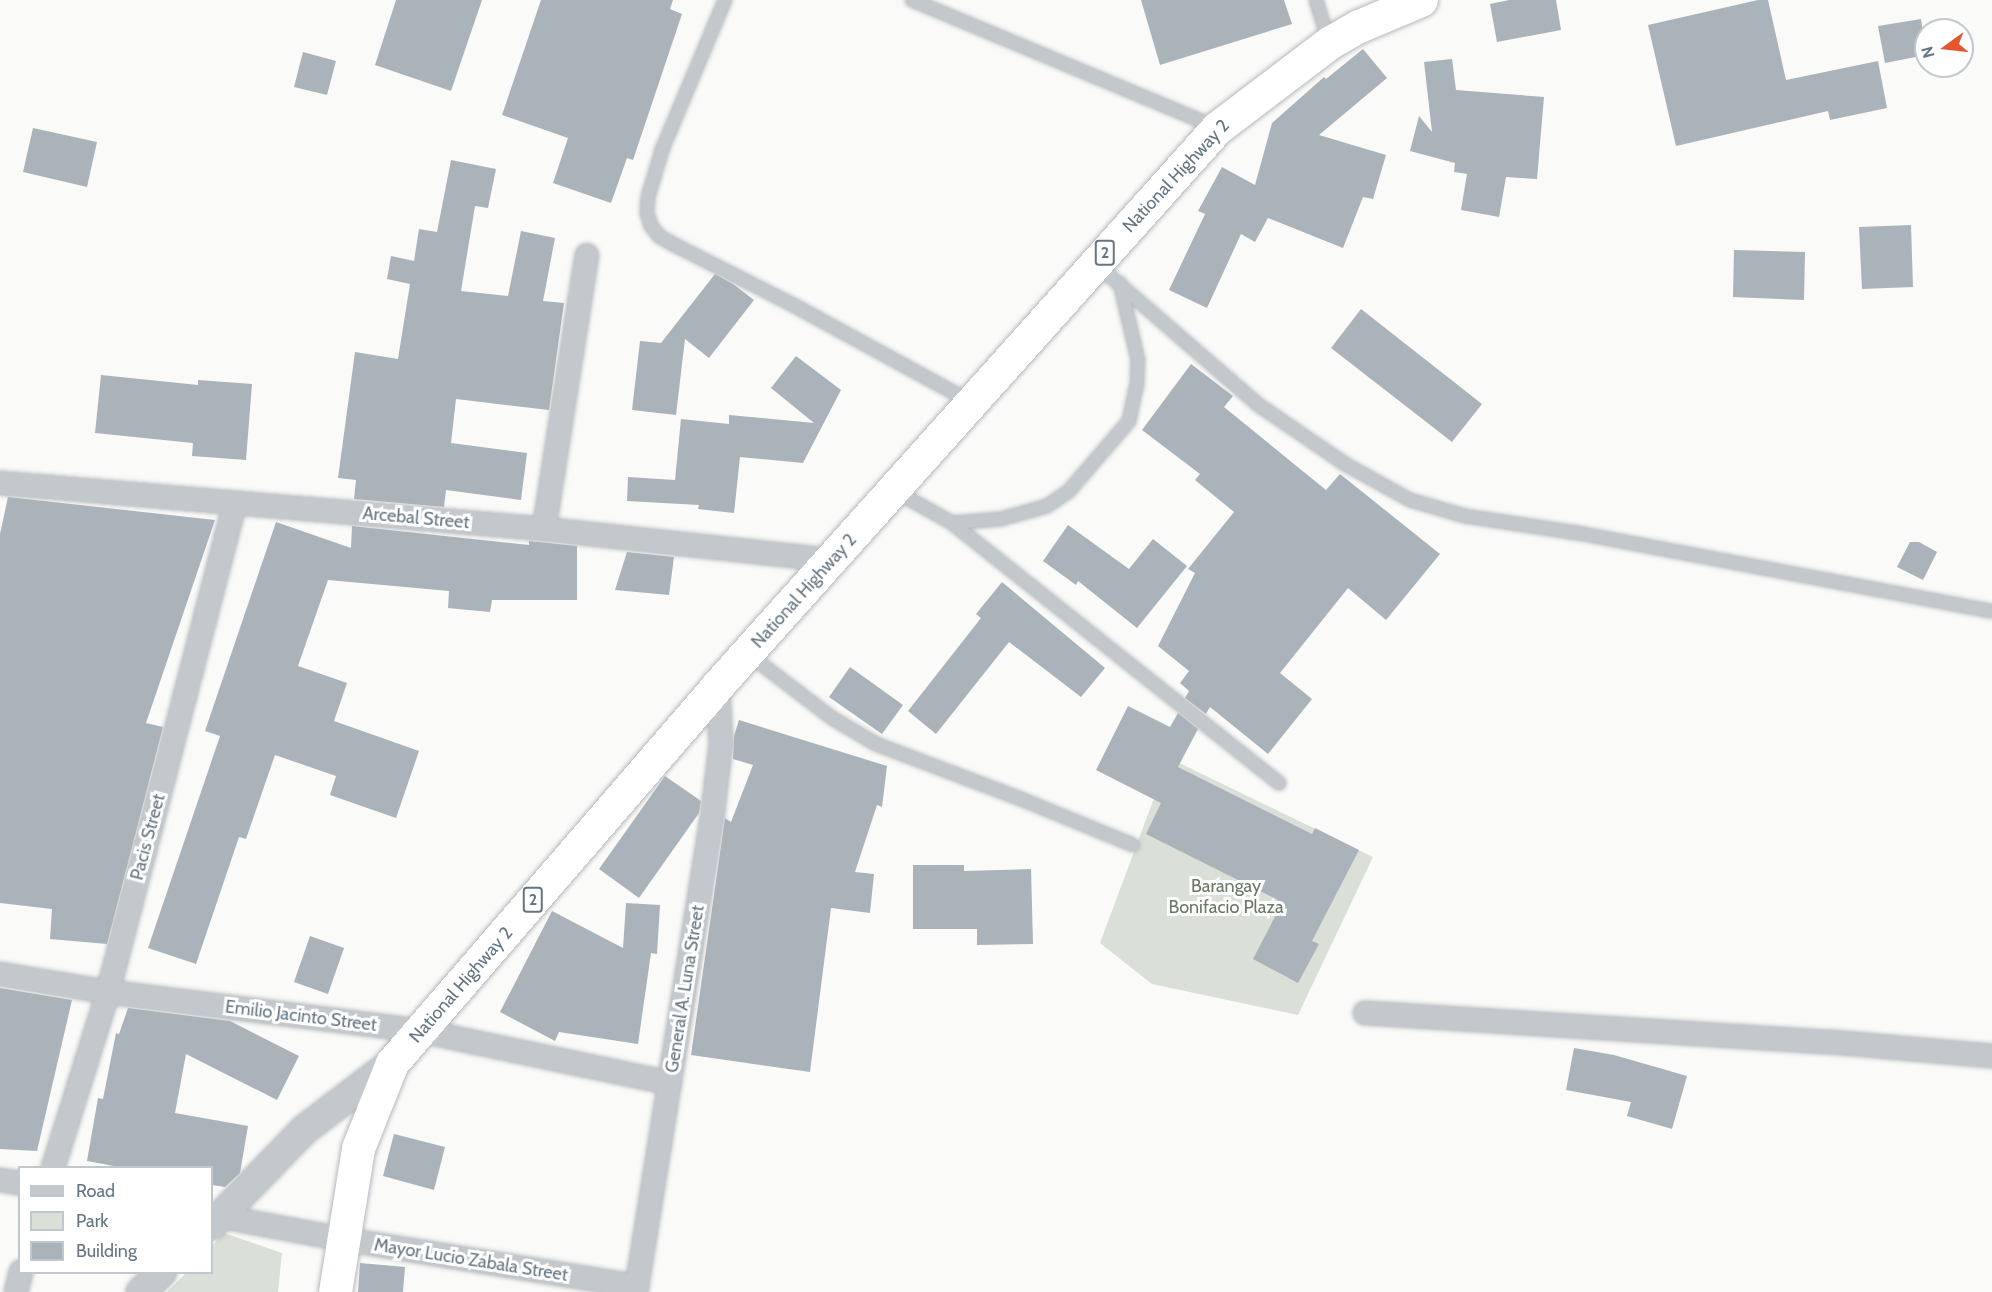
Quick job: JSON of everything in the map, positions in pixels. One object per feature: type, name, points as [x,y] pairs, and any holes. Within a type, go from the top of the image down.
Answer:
[{"type":"highway","name":"National Highway 2","points":[[335,1292],[358,1148],[392,1063],[718,685],[973,403],[1108,273],[1217,128],[1329,43],[1359,26],[1421,0]]},
{"type":"street","points":[[544,529],[587,255]]},
{"type":"street","name":"Arcebal Street","points":[[0,483],[544,529],[831,560]]},
{"type":"street","name":"Pacis Street","points":[[53,1166],[108,992],[235,503]]},
{"type":"street","name":"General A. Luna Street","points":[[636,1289],[713,810],[721,744],[718,685]]},
{"type":"street","name":"Emilio Jacinto Street","points":[[0,974],[108,992],[421,1031],[670,1083]]},
{"type":"street","points":[[1365,1013],[1832,1042],[1992,1056]]},
{"type":"street","points":[[214,1219],[304,1130],[392,1063]]},
{"type":"street","points":[[0,1180],[18,1184]]},
{"type":"street","name":"Mayor Lucio Zabala Street","points":[[214,1219],[636,1289]]},
{"type":"street","points":[[16,1292],[20,1274]]},
{"type":"street","points":[[141,1292],[160,1274]]},
{"type":"lane","points":[[725,0],[662,150],[648,197],[647,213],[651,226],[659,236],[671,243],[795,306],[973,403]]},
{"type":"lane","points":[[912,0],[1217,128]]},
{"type":"lane","points":[[1316,0],[1329,43]]},
{"type":"lane","points":[[952,523],[1001,519],[1047,506],[1068,492],[1128,421],[1137,383],[1138,360],[1108,273]]},
{"type":"lane","points":[[1108,273],[1260,406],[1345,464],[1410,500],[1465,516],[1578,533],[1992,611]]},
{"type":"lane","points":[[895,490],[952,523],[1279,783]]},
{"type":"lane","points":[[747,654],[832,718],[876,744],[1132,844]]},
{"type":"green space","name":"Barangay Bonifacio Plaza","points":[[1169,758],[1373,857],[1298,1015],[1152,984],[1100,943]]},
{"type":"green space","points":[[224,1233],[282,1253],[278,1292],[167,1292],[185,1274],[213,1274],[213,1245]]},
{"type":"building","points":[[396,0],[482,0],[451,91],[375,65]]},
{"type":"building","points":[[541,0],[673,0],[670,9],[682,14],[633,160],[627,158],[611,203],[553,183],[568,138],[502,115]]},
{"type":"building","points":[[1141,0],[1284,0],[1292,24],[1160,65]]},
{"type":"building","points":[[1509,0],[1556,0],[1561,30],[1497,42],[1490,4]]},
{"type":"building","points":[[1758,0],[1768,0],[1786,80],[1878,61],[1887,108],[1830,120],[1828,111],[1676,146],[1648,25]]},
{"type":"building","points":[[1914,20],[1914,57],[1885,63],[1878,26]]},
{"type":"building","points":[[1363,49],[1387,78],[1319,135],[1386,155],[1373,199],[1363,197],[1343,248],[1268,218],[1255,242],[1241,234],[1207,308],[1169,290],[1205,214],[1198,211],[1222,167],[1255,185],[1272,123],[1324,77],[1326,79]]},
{"type":"building","points":[[303,52],[336,61],[327,95],[294,87]]},
{"type":"building","points":[[1452,59],[1456,90],[1544,97],[1537,179],[1506,177],[1499,217],[1461,210],[1467,174],[1454,172],[1455,163],[1410,151],[1419,116],[1432,132],[1424,62]]},
{"type":"building","points":[[33,128],[97,142],[87,187],[23,172]]},
{"type":"building","points":[[451,160],[496,169],[488,208],[475,206],[461,291],[508,296],[521,231],[555,238],[543,301],[564,303],[549,410],[456,399],[451,443],[527,453],[521,500],[446,490],[444,507],[354,499],[356,480],[338,478],[355,352],[398,359],[410,284],[387,279],[391,256],[414,261],[419,229],[437,232]]},
{"type":"building","points":[[1911,225],[1913,287],[1862,289],[1859,227]]},
{"type":"building","points":[[1734,250],[1805,252],[1804,300],[1733,297]]},
{"type":"building","points":[[715,274],[754,300],[709,358],[685,339],[676,415],[632,410],[640,341],[661,343]]},
{"type":"building","points":[[1361,309],[1482,404],[1452,442],[1331,348]]},
{"type":"building","points":[[796,356],[841,390],[803,463],[740,457],[734,513],[698,509],[699,505],[627,501],[628,477],[675,480],[681,419],[729,424],[729,415],[814,423],[771,388]]},
{"type":"building","points":[[1191,364],[1233,396],[1224,407],[1326,490],[1340,474],[1440,554],[1386,620],[1348,588],[1280,673],[1312,699],[1268,754],[1210,707],[1206,714],[1185,698],[1189,691],[1180,683],[1189,671],[1158,646],[1195,573],[1188,569],[1234,512],[1195,480],[1200,474],[1142,430]]},
{"type":"building","points":[[101,375],[198,385],[198,380],[252,384],[246,460],[192,456],[193,443],[95,433]]},
{"type":"building","points":[[8,497],[215,520],[146,723],[163,727],[107,944],[50,939],[52,909],[0,903],[0,534]]},
{"type":"building","points":[[276,522],[351,548],[352,526],[529,545],[529,541],[577,546],[577,600],[492,600],[490,612],[448,608],[449,591],[328,580],[298,666],[347,683],[334,721],[419,751],[396,818],[330,795],[336,776],[275,755],[246,839],[239,837],[196,964],[148,948],[220,736],[205,731]]},
{"type":"building","points":[[1068,525],[1129,569],[1153,539],[1187,566],[1137,628],[1078,581],[1076,585],[1043,561]]},
{"type":"building","points":[[1910,542],[1919,542],[1937,552],[1923,580],[1897,567]]},
{"type":"building","points":[[627,552],[674,557],[669,595],[615,590]]},
{"type":"building","points":[[1002,582],[1105,668],[1081,697],[1009,642],[936,734],[908,711],[981,618],[976,614]]},
{"type":"building","points":[[850,667],[903,705],[882,734],[829,697]]},
{"type":"building","points":[[1128,706],[1170,727],[1178,713],[1198,729],[1178,767],[1312,834],[1315,828],[1359,850],[1312,941],[1319,944],[1298,983],[1253,959],[1279,909],[1275,907],[1278,900],[1146,834],[1161,803],[1096,770]]},
{"type":"building","points":[[739,720],[887,766],[882,807],[877,805],[855,872],[874,874],[870,913],[831,908],[810,1072],[691,1055],[725,818],[731,822],[753,765],[733,759],[734,736]]},
{"type":"building","points":[[665,776],[701,801],[699,813],[639,898],[599,869]]},
{"type":"building","points":[[913,865],[964,865],[964,871],[1031,869],[1033,944],[977,945],[977,929],[913,929]]},
{"type":"building","points":[[626,903],[660,905],[657,954],[651,953],[638,1044],[559,1032],[555,1041],[500,1012],[552,911],[623,948]]},
{"type":"building","points":[[310,936],[344,948],[328,994],[294,982]]},
{"type":"building","points":[[0,988],[72,1000],[37,1151],[0,1149]]},
{"type":"building","points":[[128,1008],[230,1021],[299,1056],[277,1100],[186,1054],[175,1113],[248,1126],[240,1173],[225,1187],[213,1185],[213,1166],[114,1166],[87,1161],[98,1098],[103,1099],[116,1033],[119,1034]]},
{"type":"building","points":[[1574,1048],[1614,1055],[1687,1076],[1672,1129],[1627,1116],[1631,1102],[1566,1090]]},
{"type":"building","points":[[394,1134],[445,1147],[434,1190],[383,1176]]},
{"type":"building","points":[[360,1263],[405,1267],[403,1292],[358,1292]]}]
